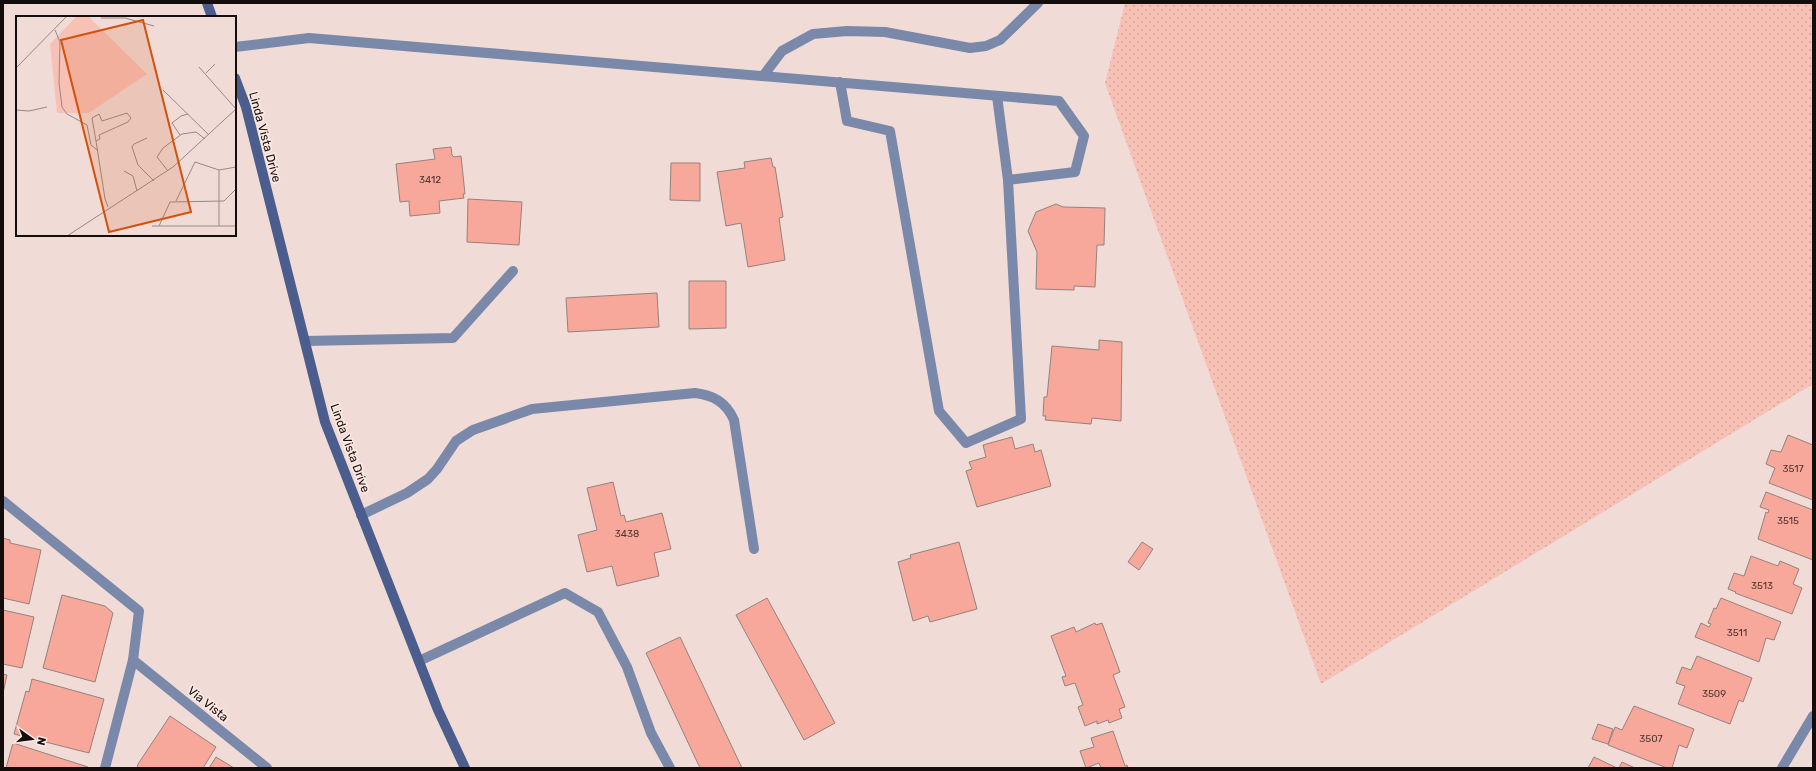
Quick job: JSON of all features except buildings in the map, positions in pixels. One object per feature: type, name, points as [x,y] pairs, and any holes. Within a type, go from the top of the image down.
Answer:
[{"type":"street","points":[[207,3],[212,16]]},
{"type":"street","points":[[763,76],[782,51],[813,34],[847,31],[885,32],[970,48],[986,46],[1000,40],[1038,3]]},
{"type":"street","points":[[236,47],[309,38],[1059,101],[1084,136],[1075,172],[1008,180]]},
{"type":"street","name":"Linda Vista Drive","points":[[236,81],[246,107],[325,422],[438,710],[465,768]]},
{"type":"street","points":[[840,82],[847,120],[890,131],[939,411],[966,442],[1021,419],[1008,180],[997,96]]},
{"type":"street","points":[[305,342],[453,338],[513,271]]},
{"type":"street","points":[[361,515],[407,493],[428,479],[437,470],[456,441],[473,430],[532,409],[687,394],[706,394],[724,404],[730,410],[734,420],[754,549]]},
{"type":"street","points":[[3,501],[139,611],[133,660],[106,768]]},
{"type":"street","points":[[419,661],[565,592],[598,612],[626,667],[651,733],[670,768]]},
{"type":"street","name":"Via Vista","points":[[133,660],[267,768]]},
{"type":"street","points":[[1782,768],[1813,716]]},
{"type":"shaded area","points":[[1125,3],[1813,3],[1813,384],[1321,684],[1105,83]]}]
